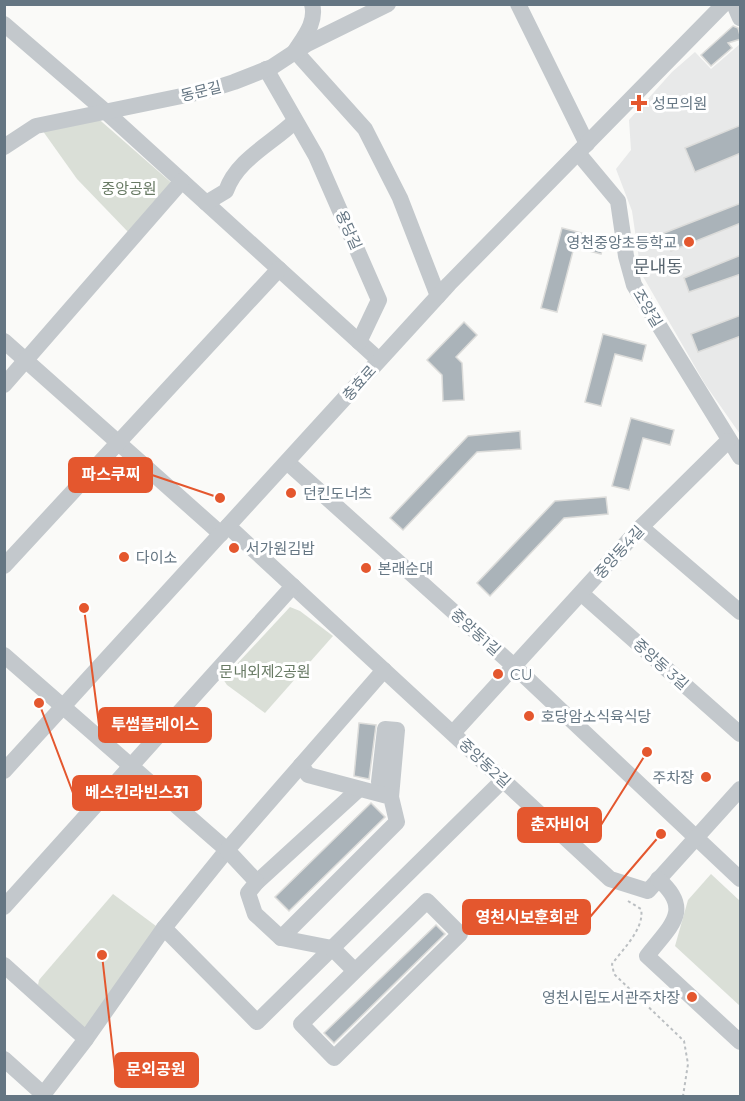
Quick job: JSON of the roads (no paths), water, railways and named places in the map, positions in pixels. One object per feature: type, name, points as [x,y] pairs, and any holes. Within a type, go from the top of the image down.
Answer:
[{"type":"street","points":[[312,4],[314,12],[312,23],[295,51],[366,129],[400,198],[438,296]]},
{"type":"street","name":"동문길","points":[[4,147],[36,126],[206,91],[272,68],[295,51],[388,4]]},
{"type":"street","name":"조양길","points":[[518,4],[582,149],[618,201],[626,256],[634,285],[728,441],[741,457]]},
{"type":"street","name":"충효로","points":[[4,771],[438,296],[724,4]]},
{"type":"street","points":[[734,4],[741,18]]},
{"type":"street","points":[[4,24],[105,111],[379,360]]},
{"type":"street","name":"용당길","points":[[266,69],[316,156],[379,300],[359,342]]},
{"type":"street","points":[[206,203],[226,190],[229,180],[256,151],[284,132],[295,121]]},
{"type":"street","points":[[4,385],[182,181]]},
{"type":"street","points":[[4,566],[279,269]]},
{"type":"street","name":"중앙동2길","points":[[4,341],[118,442],[294,586],[610,879],[648,891],[658,879]]},
{"type":"street","name":"중앙동4길","points":[[453,733],[515,668],[641,527],[728,441]]},
{"type":"street","name":"중앙동1길","points":[[286,462],[515,668],[741,879]]},
{"type":"street","points":[[641,527],[741,612]]},
{"type":"street","points":[[4,907],[294,586]]},
{"type":"street","name":"중앙동 3길","points":[[582,594],[741,734]]},
{"type":"street","points":[[4,655],[130,768],[227,850],[257,882]]},
{"type":"street","points":[[4,1059],[43,1096],[164,928],[227,850],[384,670]]},
{"type":"street","points":[[280,938],[397,822],[391,797],[397,730],[385,729],[379,782]]},
{"type":"street","points":[[301,765],[308,775],[391,797]]},
{"type":"street","points":[[164,928],[257,1022],[503,780]]},
{"type":"street","points":[[355,971],[332,948],[280,938],[255,914],[248,893],[257,882],[359,789]]},
{"type":"street","points":[[741,789],[658,879],[672,891],[678,903],[670,925],[647,956],[741,1042]]},
{"type":"street","points":[[427,901],[460,934],[334,1058],[301,1024],[355,971],[427,901]]},
{"type":"street","points":[[4,965],[86,1039]]},
{"type":"place","name":"성모의원","points":[[639,103]]},
{"type":"place","name":"영천중앙초등학교","points":[[689,242]]},
{"type":"place","name":"던킨도너츠","points":[[291,493]]},
{"type":"place","name":"파스쿠찌","points":[[220,498]]},
{"type":"place","name":"서가원김밥","points":[[234,548]]},
{"type":"place","name":"다이소","points":[[124,557]]},
{"type":"place","name":"본래순대","points":[[366,568]]},
{"type":"place","name":"투썸플레이스","points":[[84,608]]},
{"type":"place","name":"CU","points":[[498,674]]},
{"type":"place","name":"베스킨라빈스31","points":[[39,703]]},
{"type":"place","name":"호당암소식육식당","points":[[529,716]]},
{"type":"place","name":"춘자비어","points":[[647,752]]},
{"type":"place","name":"주차장","points":[[706,777]]},
{"type":"place","name":"영천시보훈회관","points":[[661,834]]},
{"type":"place","name":"문외공원","points":[[102,955]]},
{"type":"place","name":"영천시립도서관주차장","points":[[692,997]]},
{"type":"district","name":"문내동","points":[[658,267]]},
{"type":"park label","name":"중앙공원","points":[[129,188]]},
{"type":"park label","name":"문내외제2공원","points":[[265,671]]}]
